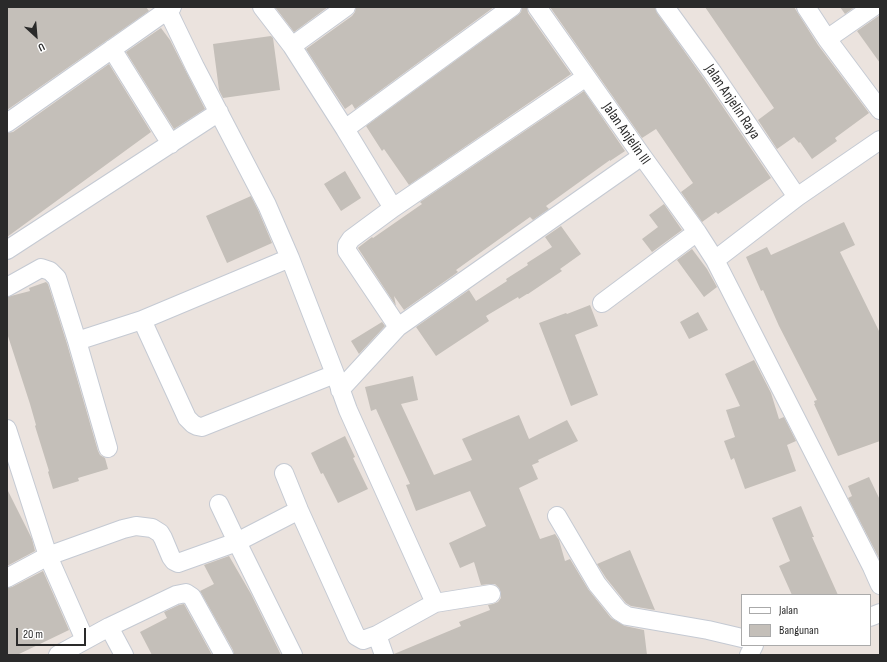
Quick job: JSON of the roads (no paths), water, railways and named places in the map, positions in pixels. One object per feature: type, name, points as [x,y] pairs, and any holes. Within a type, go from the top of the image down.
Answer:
[{"type":"street","points":[[262,7],[292,46],[393,208]]},
{"type":"street","points":[[292,46],[346,7]]},
{"type":"street","points":[[345,129],[512,7]]},
{"type":"street","name":"Jalan Anjelin III","points":[[537,7],[697,232],[715,260],[876,566],[880,585]]},
{"type":"street","name":"Jalan Anjelin Raya","points":[[665,7],[713,73],[797,198]]},
{"type":"street","points":[[806,7],[827,39],[880,110]]},
{"type":"street","points":[[827,39],[873,7]]},
{"type":"street","points":[[7,123],[168,8],[195,67],[267,205],[290,258],[348,410],[435,603]]},
{"type":"street","points":[[112,49],[171,144]]},
{"type":"street","points":[[398,327],[347,251],[347,246],[351,239],[393,208],[586,77]]},
{"type":"street","points":[[7,250],[219,112]]},
{"type":"street","points":[[715,260],[797,198],[880,140]]},
{"type":"street","points":[[142,320],[187,418],[197,426],[210,424],[338,382],[398,327],[642,156]]},
{"type":"street","points":[[602,303],[697,232]]},
{"type":"street","points":[[77,341],[142,320],[290,258]]},
{"type":"street","points":[[7,287],[41,268],[50,271],[57,278],[108,448]]},
{"type":"street","points":[[7,428],[48,556],[85,640]]},
{"type":"street","points":[[284,473],[299,510],[356,636],[363,640],[377,635],[435,603],[491,594]]},
{"type":"street","points":[[219,504],[293,655]]},
{"type":"street","points":[[7,578],[48,556],[123,529],[136,526],[152,528],[160,533],[171,557],[174,561],[178,562],[237,542],[299,510]]},
{"type":"street","points":[[557,516],[597,584],[619,611],[627,616],[708,630],[741,638]]},
{"type":"street","points":[[58,655],[109,627],[176,595],[186,593],[192,597],[224,655]]},
{"type":"street","points":[[109,627],[124,655]]},
{"type":"street","points":[[377,635],[384,655]]},
{"type":"street","points":[[749,655],[754,646]]}]
